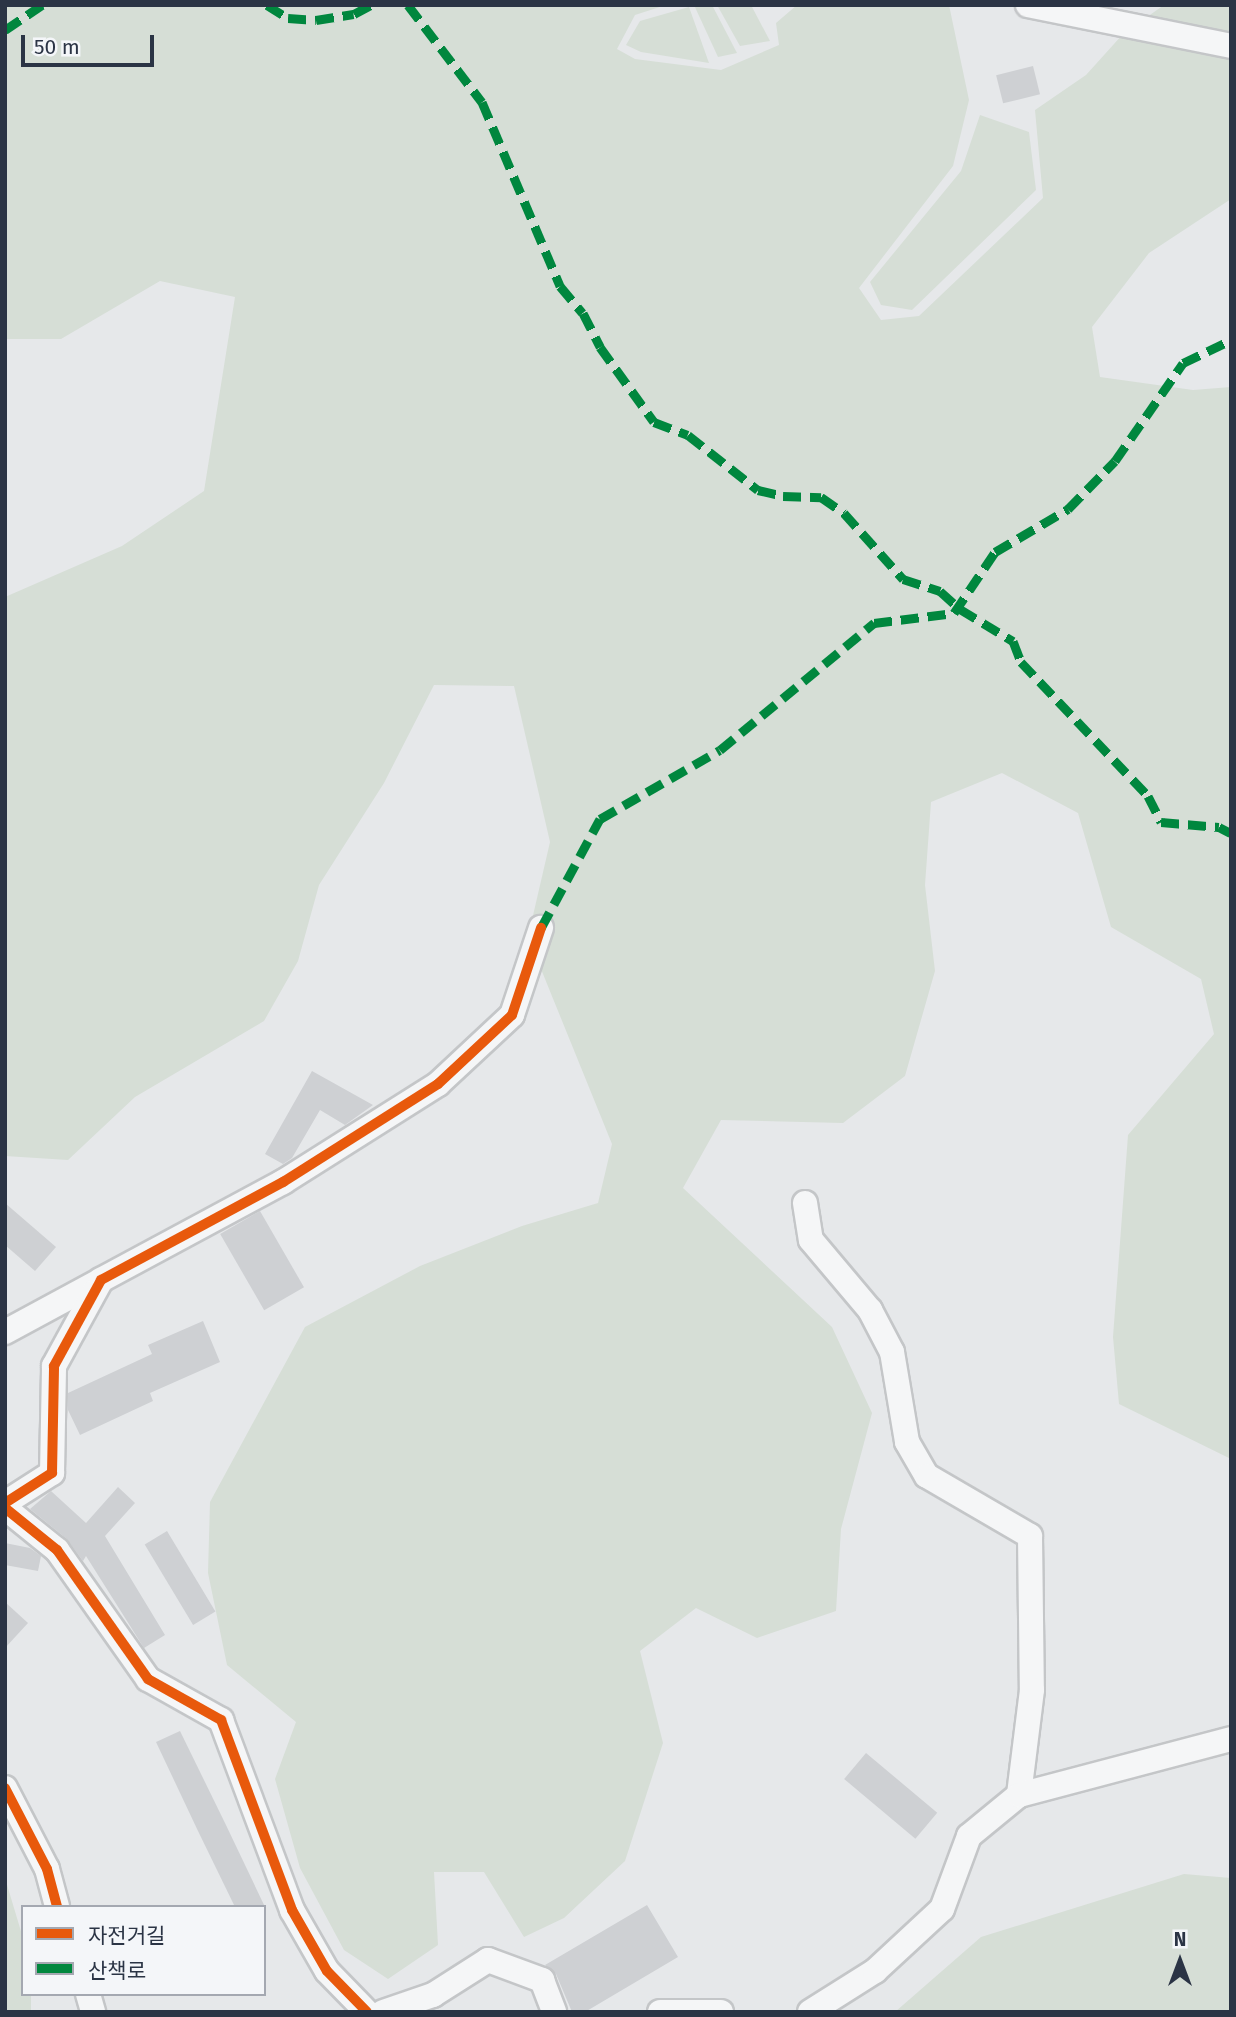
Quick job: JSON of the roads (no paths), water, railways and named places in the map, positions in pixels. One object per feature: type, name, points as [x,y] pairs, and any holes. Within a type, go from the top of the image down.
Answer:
[{"type":"street","points":[[1028,5],[1231,46]]},
{"type":"street","points":[[5,1332],[283,1182],[438,1084],[512,1015],[541,928]]},
{"type":"street","points":[[804,1203],[811,1240],[870,1310],[892,1352],[907,1442],[927,1476],[1030,1536],[1032,1690],[1019,1796]]},
{"type":"street","points":[[101,1280],[54,1366],[52,1473],[5,1505],[57,1550],[148,1679],[221,1720],[292,1910],[327,1971],[367,2012]]},
{"type":"street","points":[[810,2012],[875,1971],[942,1909],[970,1836],[1019,1796],[1231,1739]]},
{"type":"street","points":[[5,1788],[47,1869],[56,1905]]},
{"type":"street","points":[[383,2012],[433,1995],[488,1960],[542,1980],[554,2012]]},
{"type":"street","points":[[660,2012],[721,2012]]}]
